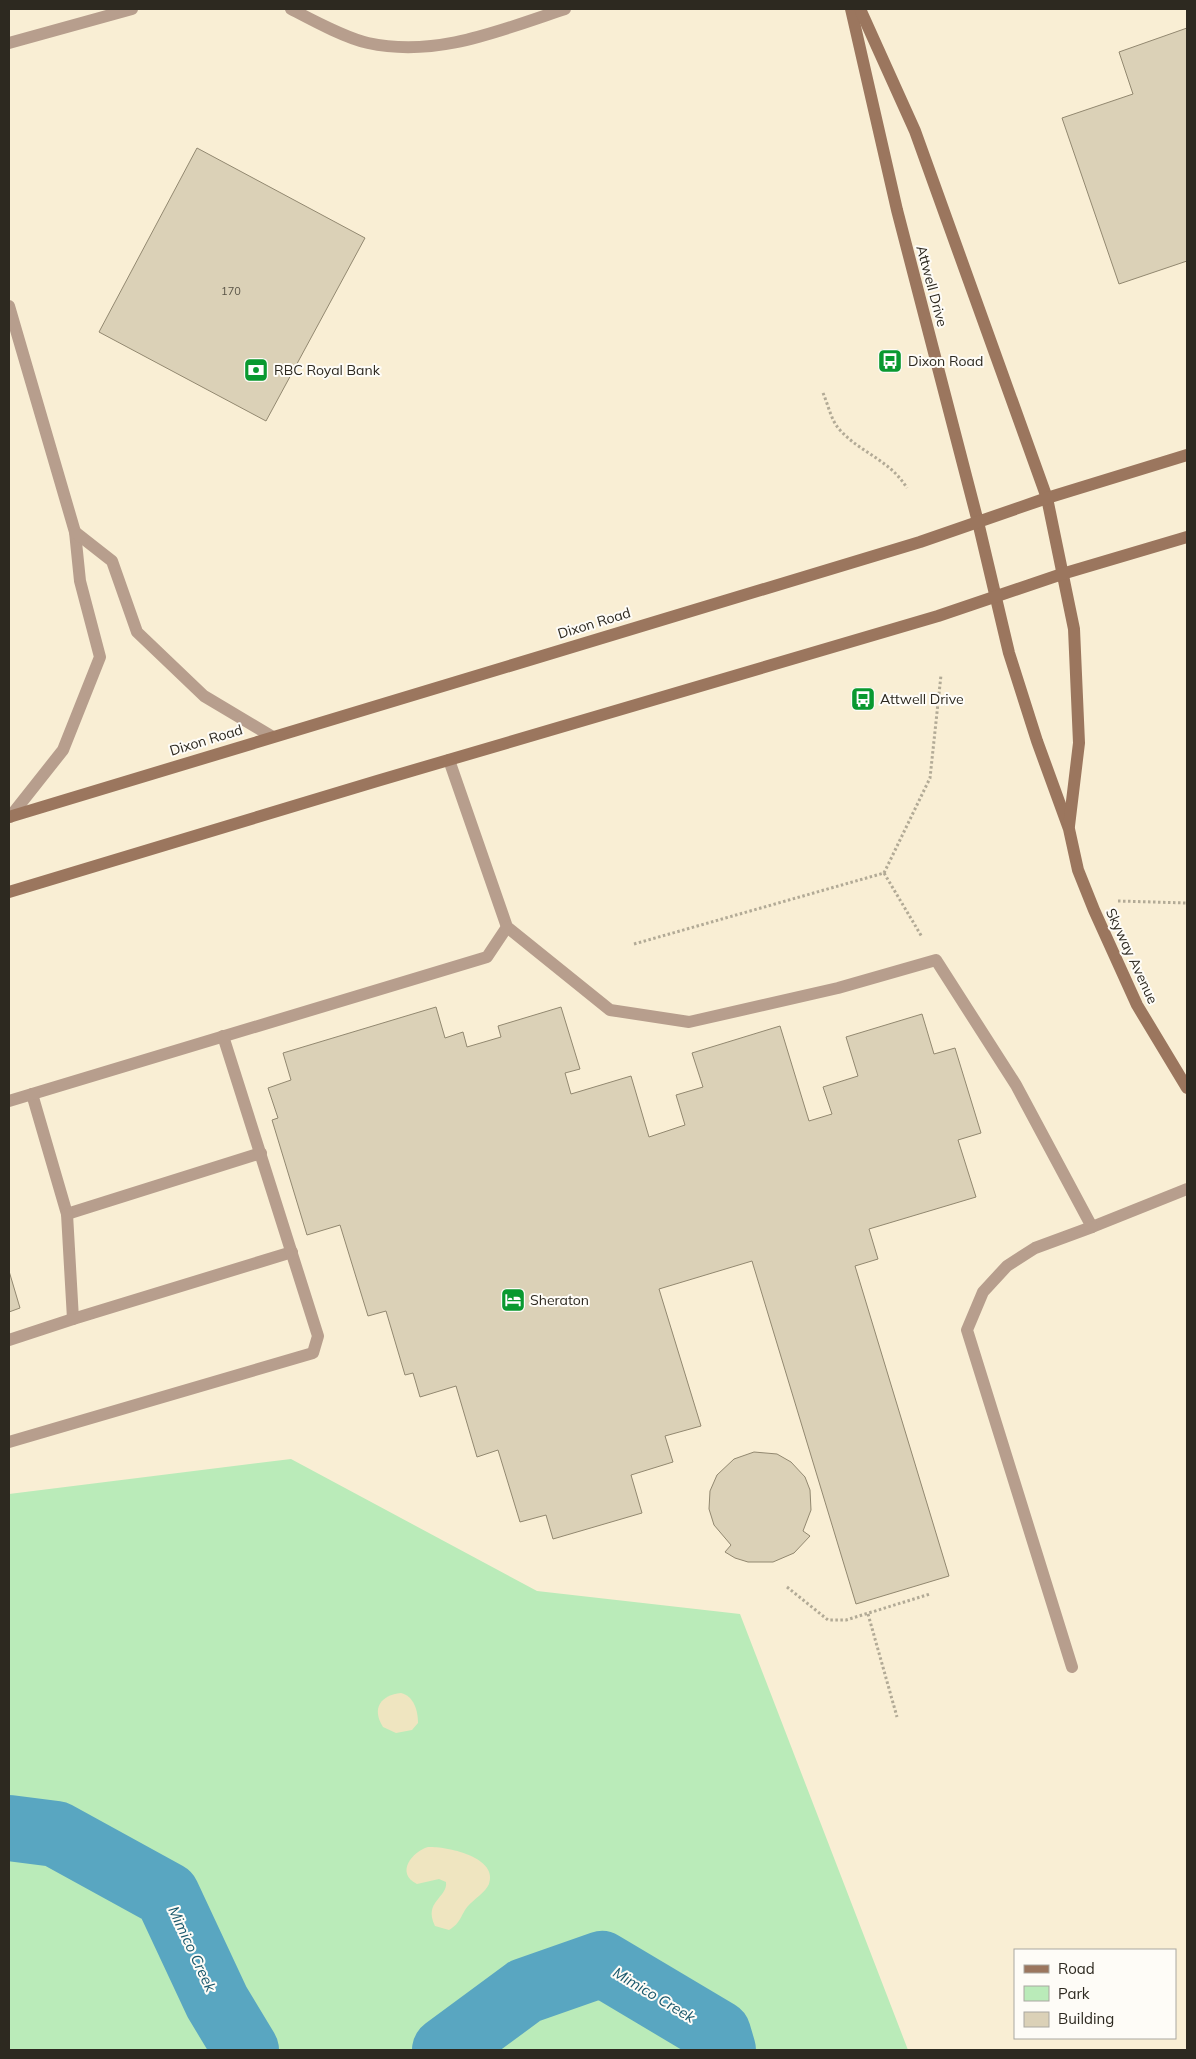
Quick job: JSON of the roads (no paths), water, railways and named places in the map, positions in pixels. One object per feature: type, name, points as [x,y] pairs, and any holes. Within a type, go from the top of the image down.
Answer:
[{"type":"main road","name":"Attwell Drive","points":[[851,9],[897,210],[978,522],[995,598]]},
{"type":"main road","points":[[860,9],[915,131],[1047,498],[1062,574]]},
{"type":"main road","name":"Dixon Road","points":[[9,817],[271,736],[920,542],[1047,498],[1187,456]]},
{"type":"main road","points":[[9,892],[995,598],[1062,574],[1187,537]]},
{"type":"main road","name":"Skyway Avenue","points":[[1062,574],[1074,629],[1079,743],[1069,829]]},
{"type":"main road","name":"Skyway Avenue","points":[[995,598],[1008,653],[1069,829],[1078,870],[1137,1005],[1187,1088]]},
{"type":"lane","points":[[9,43],[132,9]]},
{"type":"lane","points":[[291,9],[320,24],[367,43],[400,47],[427,47],[473,40],[565,9]]},
{"type":"lane","points":[[9,306],[76,532],[80,580],[100,656],[63,750],[9,817]]},
{"type":"lane","points":[[76,532],[112,561],[137,632],[204,696],[271,736]]},
{"type":"lane","points":[[448,760],[507,926],[610,1010],[689,1022],[838,988],[936,960],[1016,1085],[1092,1227]]},
{"type":"lane","points":[[9,1101],[487,957],[507,926]]},
{"type":"lane","points":[[9,1442],[313,1353],[318,1336],[223,1036]]},
{"type":"lane","points":[[32,1094],[67,1214],[73,1320]]},
{"type":"lane","points":[[67,1214],[261,1153]]},
{"type":"lane","points":[[1072,1667],[967,1330],[983,1292],[1007,1266],[1035,1248],[1187,1189]]},
{"type":"lane","points":[[9,1340],[292,1252]]},
{"type":"waterway","name":"Mimico Creek","points":[[9,1828],[56,1834],[167,1895],[217,2002],[246,2050]]},
{"type":"waterway","name":"Mimico Creek","points":[[445,2050],[525,1991],[602,1964],[718,2033],[723,2050]]},
{"type":"place","name":"Dixon Road","points":[[890,361]]},
{"type":"place","name":"RBC Royal Bank","points":[[256,370]]},
{"type":"place","name":"Attwell Drive","points":[[863,699]]},
{"type":"place","name":"Sheraton","points":[[513,1300]]}]
